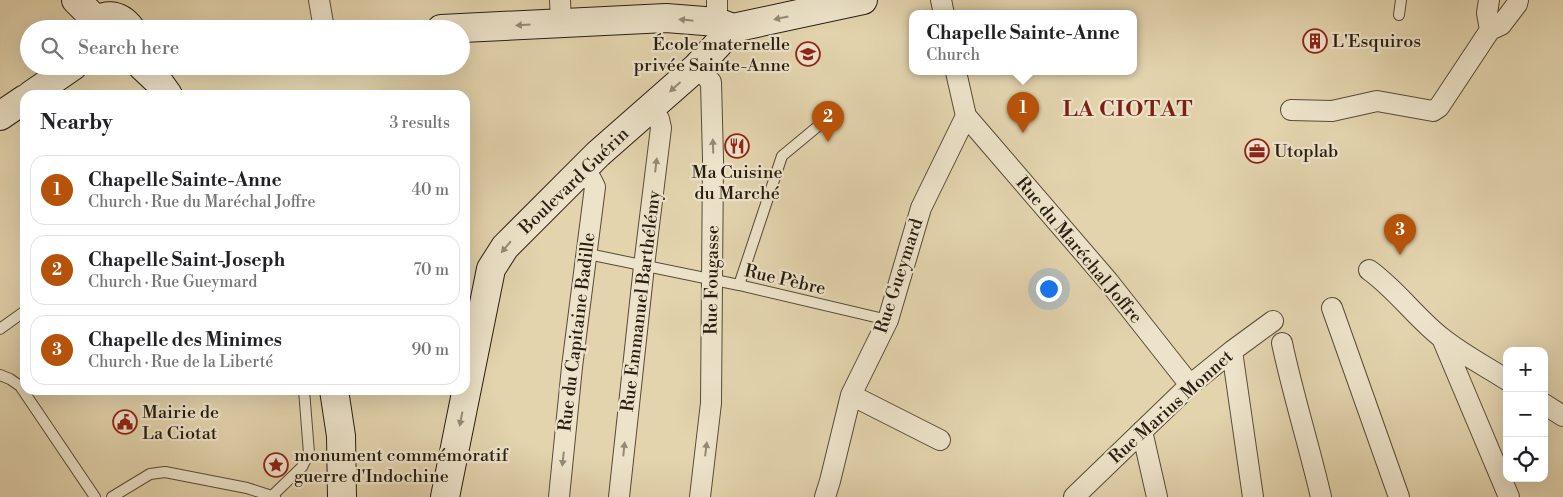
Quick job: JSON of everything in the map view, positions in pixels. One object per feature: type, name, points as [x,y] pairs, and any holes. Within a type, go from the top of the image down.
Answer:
[{"type":"street","points":[[76,0],[108,19]]},
{"type":"street","points":[[319,0],[322,20]]},
{"type":"street","points":[[470,25],[561,11],[666,18],[722,17],[862,0]]},
{"type":"street","points":[[1488,0],[1487,13],[1490,30]]},
{"type":"street","points":[[1291,110],[1332,112],[1378,101],[1433,111],[1439,107],[1490,30],[1501,25],[1518,0]]},
{"type":"street","name":"Boulevard Guérin","points":[[470,373],[491,269],[505,247],[598,154],[697,67],[722,17]]},
{"type":"street","name":"Rue Fougasse","points":[[697,67],[711,82],[713,159],[711,404],[700,497]]},
{"type":"street","points":[[38,90],[61,75]]},
{"type":"street","points":[[151,75],[164,90]]},
{"type":"street","points":[[957,75],[966,116]]},
{"type":"street","points":[[0,116],[20,102]]},
{"type":"street","name":"Rue Emmanuel Barthélémy","points":[[619,497],[661,128],[658,119],[650,109]]},
{"type":"street","name":"Rue Gueymard","points":[[825,497],[850,395],[888,320],[921,208],[966,116]]},
{"type":"street","name":"Rue du Maréchal Joffre","points":[[966,116],[1108,281],[1190,385]]},
{"type":"street","name":"Rue du Capitaine Badille","points":[[558,497],[572,367],[595,187],[591,179],[583,171]]},
{"type":"street","points":[[1369,270],[1380,278],[1442,338],[1503,377]]},
{"type":"street","points":[[1332,308],[1400,497]]},
{"type":"street","name":"Rue Marius Monnet","points":[[1074,497],[1190,385],[1273,321]]},
{"type":"street","points":[[1442,338],[1509,497]]},
{"type":"street","points":[[1282,343],[1321,497]]},
{"type":"street","points":[[1232,351],[1253,497]]},
{"type":"street","points":[[335,395],[341,436],[342,497]]},
{"type":"street","name":"Boulevard Guérin","points":[[445,497],[466,395]]},
{"type":"street","points":[[850,395],[940,440]]},
{"type":"street","points":[[1548,407],[1563,416]]},
{"type":"street","points":[[1142,431],[1157,497]]},
{"type":"lane","points":[[1399,15],[1401,0]]},
{"type":"lane","points":[[739,285],[782,156],[818,127]]},
{"type":"lane","name":"Rue Pèbre","points":[[587,252],[593,255],[739,285],[888,320]]},
{"type":"lane","points":[[0,329],[20,315]]},
{"type":"lane","points":[[0,375],[20,386]]},
{"type":"lane","points":[[26,395],[95,497]]},
{"type":"lane","points":[[112,497],[150,474],[165,472],[247,488],[274,496],[302,467],[310,453],[304,395]]},
{"type":"place","name":"L'Esquiros","points":[[1315,41]]},
{"type":"place","name":"École maternelle privée Sainte-Anne","points":[[808,54]]},
{"type":"place","name":"Chapelle Sainte-Anne","points":[[1023,133]]},
{"type":"place","name":"Chapelle Saint-Joseph","points":[[828,142]]},
{"type":"place","name":"Ma Cuisine du Marché","points":[[737,146]]},
{"type":"place","name":"Utoplab","points":[[1257,151]]},
{"type":"place","name":"Chapelle des Minimes","points":[[1400,255]]},
{"type":"place","name":"Mairie de La Ciotat","points":[[125,422]]},
{"type":"place","name":"monument commémoratif guerre d'Indochine","points":[[276,465]]},
{"type":"district","name":"LA CIOTAT","points":[[1128,109]]}]
